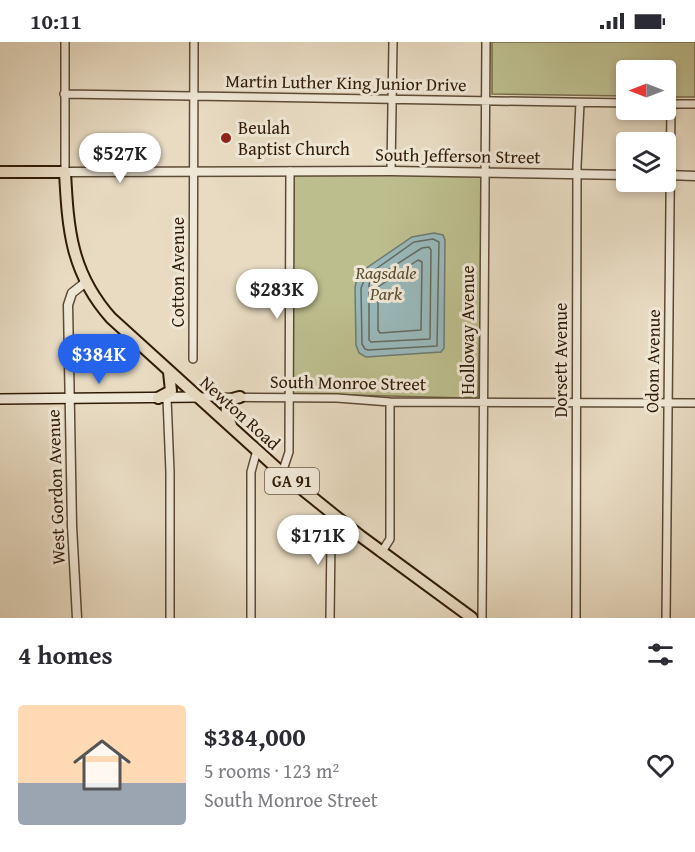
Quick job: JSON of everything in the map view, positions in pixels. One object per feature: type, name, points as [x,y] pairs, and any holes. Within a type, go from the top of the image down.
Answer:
[{"type":"main road","name":"South Jefferson Street","points":[[0,172],[65,172]]},
{"type":"main road","name":"GA 91","points":[[65,172],[69,232],[86,282]]},
{"type":"main road","name":"Newton Road","points":[[86,282],[111,318],[282,473],[381,553],[472,618]]},
{"type":"main road","points":[[163,398],[171,391],[170,372]]},
{"type":"main road","name":"South Monroe Street","points":[[0,399],[198,397]]},
{"type":"main road","points":[[233,428],[226,413],[226,407],[231,400],[240,397]]},
{"type":"street","points":[[65,42],[65,172]]},
{"type":"street","name":"Cotton Avenue","points":[[193,358],[194,42]]},
{"type":"street","points":[[391,171],[393,42]]},
{"type":"street","name":"Holloway Avenue","points":[[482,618],[486,42]]},
{"type":"street","name":"Martin Luther King Junior Drive","points":[[64,94],[616,103]]},
{"type":"street","name":"Dorsett Avenue","points":[[576,618],[577,174],[580,103]]},
{"type":"street","points":[[676,104],[695,104]]},
{"type":"street","points":[[282,473],[289,452],[290,171]]},
{"type":"street","name":"South Jefferson Street","points":[[65,172],[391,171],[616,175]]},
{"type":"street","points":[[676,176],[695,176]]},
{"type":"street","name":"Odom Avenue","points":[[666,618],[668,192]]},
{"type":"street","name":"West Gordon Avenue","points":[[77,618],[72,526],[68,305],[72,293],[86,282]]},
{"type":"street","name":"South Monroe Street","points":[[198,397],[390,402],[695,403]]},
{"type":"street","points":[[163,398],[170,472],[170,618]]},
{"type":"street","points":[[381,553],[390,539],[390,402]]},
{"type":"street","points":[[251,618],[251,472],[257,450]]},
{"type":"street","points":[[330,618],[331,539],[336,518]]},
{"type":"green space","points":[[492,42],[695,42],[695,97],[676,97],[676,60],[616,60],[616,96],[492,94]]},
{"type":"green space","name":"Ragsdale Park","points":[[291,172],[484,173],[478,397],[312,394],[290,397]]},
{"type":"water","points":[[434,233],[443,235],[445,240],[444,348],[441,352],[366,357],[359,353],[356,345],[355,287],[362,271],[412,237]]},
{"type":"place","name":"Beulah Baptist Church","points":[[226,138]]}]
